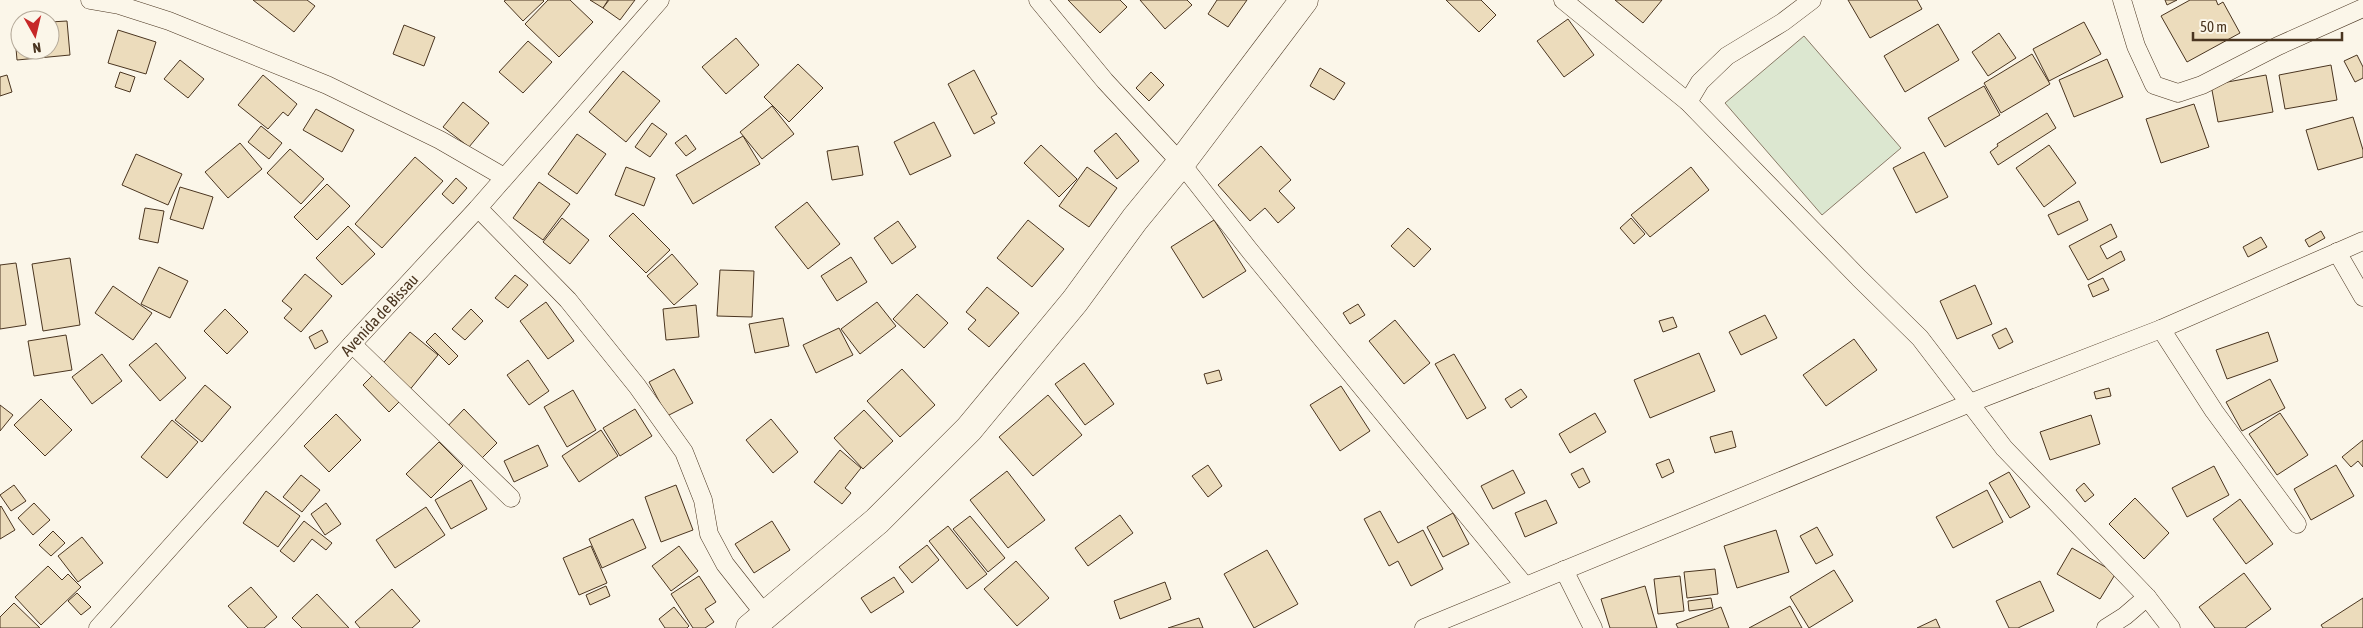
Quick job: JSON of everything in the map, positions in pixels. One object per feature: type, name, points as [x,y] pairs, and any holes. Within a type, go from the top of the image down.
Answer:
[{"type":"main road","points":[[758,622],[878,522],[969,430],[1076,301],[1135,219],[1181,163],[1304,0]]},
{"type":"street","points":[[90,0],[119,6],[169,21],[326,85],[440,140],[504,177]]},
{"type":"street","name":"Avenida de Bissau","points":[[98,628],[352,344],[478,208],[660,0]]},
{"type":"street","points":[[1038,0],[1105,81],[1181,163],[1250,251],[1525,586]]},
{"type":"street","points":[[1563,0],[1688,102],[1842,261],[1920,338],[2004,448],[2147,597],[2171,628]]},
{"type":"street","points":[[1688,102],[1700,82],[1727,56],[1783,22],[1812,0]]},
{"type":"street","points":[[2122,0],[2136,46],[2154,85],[2178,93],[2202,85],[2278,46],[2363,8]]},
{"type":"street","points":[[478,208],[568,300],[637,386],[684,452],[703,500],[709,534],[758,622]]},
{"type":"street","points":[[1424,628],[1970,403],[2160,329],[2363,241]]},
{"type":"street","points":[[2337,252],[2363,297]]},
{"type":"street","points":[[2160,329],[2214,412],[2297,524]]},
{"type":"street","points":[[352,344],[511,498]]},
{"type":"street","points":[[1564,570],[1593,628]]},
{"type":"street","points":[[2106,628],[2125,616],[2147,597]]},
{"type":"green space","points":[[1804,36],[1901,148],[1822,215],[1725,103]]},
{"type":"building","points":[[253,0],[307,0],[315,6],[294,32]]},
{"type":"building","points":[[548,0],[570,0],[593,22],[559,57],[525,24]]},
{"type":"building","points":[[590,0],[608,0],[603,8]]},
{"type":"building","points":[[609,0],[635,0],[620,20],[603,8]]},
{"type":"building","points":[[1068,0],[1120,0],[1127,7],[1100,33]]},
{"type":"building","points":[[1140,0],[1187,0],[1192,5],[1165,29]]},
{"type":"building","points":[[1217,0],[1247,0],[1228,27],[1208,14]]},
{"type":"building","points":[[1446,0],[1481,0],[1496,15],[1479,32]]},
{"type":"building","points":[[1615,0],[1662,0],[1643,23]]},
{"type":"building","points":[[1848,0],[1917,0],[1922,9],[1870,38]]},
{"type":"building","points":[[2165,0],[2177,0],[2167,5]]},
{"type":"building","points":[[2190,0],[2216,0],[2218,5],[2223,2],[2240,33],[2187,62],[2161,16]]},
{"type":"building","points":[[504,1],[544,1],[523,21]]},
{"type":"building","points":[[1568,19],[1594,55],[1564,77],[1537,41]]},
{"type":"building","points":[[60,21],[67,21],[70,55],[60,56]]},
{"type":"building","points":[[2084,22],[2101,54],[2049,81],[2033,49]]},
{"type":"building","points":[[1938,24],[1959,60],[1905,92],[1884,56]]},
{"type":"building","points":[[404,25],[435,37],[424,66],[393,54]]},
{"type":"building","points":[[118,30],[156,42],[146,74],[108,63]]},
{"type":"building","points":[[1999,33],[2016,58],[1988,76],[1972,52]]},
{"type":"building","points":[[736,38],[759,65],[726,94],[702,67]]},
{"type":"building","points":[[528,41],[552,62],[523,93],[499,72]]},
{"type":"building","points":[[2032,54],[2050,84],[2001,113],[1984,83]]},
{"type":"building","points":[[2357,55],[2363,67],[2363,78],[2355,82],[2344,61]]},
{"type":"building","points":[[2107,59],[2123,97],[2074,117],[2059,80]]},
{"type":"building","points":[[180,60],[204,79],[188,98],[164,79]]},
{"type":"building","points":[[798,64],[823,88],[789,122],[764,97]]},
{"type":"building","points":[[2331,65],[2337,100],[2285,109],[2279,75]]},
{"type":"building","points":[[1320,68],[1345,83],[1334,100],[1310,86]]},
{"type":"building","points":[[974,70],[997,114],[991,117],[995,123],[974,134],[948,84]]},
{"type":"building","points":[[623,71],[660,101],[626,142],[589,112]]},
{"type":"building","points":[[120,72],[135,77],[130,92],[115,87]]},
{"type":"building","points":[[1151,72],[1164,85],[1149,101],[1136,88]]},
{"type":"building","points":[[7,75],[12,92],[0,96],[0,77]]},
{"type":"building","points":[[263,75],[297,104],[288,116],[283,112],[268,129],[238,105]]},
{"type":"building","points":[[2266,75],[2273,112],[2218,122],[2211,85]]},
{"type":"building","points":[[1984,86],[2000,115],[1945,147],[1928,118]]},
{"type":"building","points":[[463,102],[489,123],[469,147],[443,127]]},
{"type":"building","points":[[2194,104],[2209,147],[2161,163],[2146,119]]},
{"type":"building","points":[[772,106],[794,134],[762,159],[740,132]]},
{"type":"building","points":[[316,109],[354,130],[342,152],[303,130]]},
{"type":"building","points":[[2047,113],[2056,128],[1998,165],[1990,152],[1998,146],[1997,144]]},
{"type":"building","points":[[2353,117],[2363,150],[2363,157],[2318,170],[2306,130]]},
{"type":"building","points":[[934,122],[951,156],[910,175],[894,142]]},
{"type":"building","points":[[652,123],[667,134],[650,157],[635,147]]},
{"type":"building","points":[[261,126],[282,143],[269,159],[248,142]]},
{"type":"building","points":[[1116,133],[1139,161],[1117,179],[1094,151]]},
{"type":"building","points":[[577,134],[606,154],[577,194],[548,174]]},
{"type":"building","points":[[686,135],[696,149],[686,156],[675,143]]},
{"type":"building","points":[[743,136],[760,164],[693,204],[676,175]]},
{"type":"building","points":[[240,143],[262,169],[228,198],[205,172]]},
{"type":"building","points":[[1041,145],[1077,179],[1059,197],[1024,163]]},
{"type":"building","points":[[2049,145],[2076,183],[2044,207],[2016,168]]},
{"type":"building","points":[[858,146],[863,175],[832,180],[827,151]]},
{"type":"building","points":[[1261,146],[1291,180],[1279,191],[1295,208],[1278,223],[1265,208],[1250,221],[1218,185]]},
{"type":"building","points":[[290,149],[324,179],[301,204],[267,173]]},
{"type":"building","points":[[1924,152],[1948,197],[1916,213],[1893,168]]},
{"type":"building","points":[[136,154],[182,174],[168,205],[122,185]]},
{"type":"building","points":[[415,157],[443,181],[382,248],[355,224]]},
{"type":"building","points":[[626,167],[655,178],[644,206],[615,195]]},
{"type":"building","points":[[1087,167],[1117,188],[1089,227],[1059,206]]},
{"type":"building","points":[[1691,167],[1709,190],[1650,237],[1631,215]]},
{"type":"building","points":[[456,178],[467,188],[453,204],[442,194]]},
{"type":"building","points":[[539,182],[570,204],[543,240],[513,218]]},
{"type":"building","points":[[327,184],[350,206],[317,240],[294,217]]},
{"type":"building","points":[[180,187],[213,197],[203,229],[170,219]]},
{"type":"building","points":[[2079,201],[2088,220],[2058,235],[2048,215]]},
{"type":"building","points":[[807,202],[840,244],[808,269],[775,227]]},
{"type":"building","points":[[145,208],[164,211],[158,243],[139,239]]},
{"type":"building","points":[[633,213],[670,250],[646,273],[609,236]]},
{"type":"building","points":[[562,218],[589,240],[570,264],[543,242]]},
{"type":"building","points":[[1631,218],[1645,234],[1634,244],[1620,228]]},
{"type":"building","points":[[1028,220],[1064,249],[1032,287],[997,258]]},
{"type":"building","points":[[1214,220],[1246,271],[1203,298],[1171,247]]},
{"type":"building","points":[[898,221],[916,247],[892,264],[874,238]]},
{"type":"building","points":[[2111,224],[2117,237],[2100,246],[2107,259],[2121,251],[2125,260],[2088,280],[2069,246]]},
{"type":"building","points":[[348,226],[375,254],[342,285],[316,258]]},
{"type":"building","points":[[1408,228],[1431,249],[1414,267],[1391,246]]},
{"type":"building","points":[[2321,231],[2325,238],[2309,247],[2305,240]]},
{"type":"building","points":[[2261,237],[2267,247],[2248,257],[2243,247]]},
{"type":"building","points":[[672,254],[698,284],[674,305],[647,276]]},
{"type":"building","points":[[851,257],[867,282],[837,301],[821,276]]},
{"type":"building","points":[[70,258],[80,325],[43,331],[32,264]]},
{"type":"building","points":[[16,263],[26,325],[0,329],[0,265]]},
{"type":"building","points":[[159,267],[188,281],[170,318],[141,304]]},
{"type":"building","points":[[720,270],[754,271],[752,317],[717,316]]},
{"type":"building","points":[[305,274],[332,296],[301,332],[284,318],[292,309],[282,301]]},
{"type":"building","points":[[515,275],[528,285],[508,308],[495,298]]},
{"type":"building","points":[[2103,278],[2109,290],[2093,297],[2088,285]]},
{"type":"building","points":[[1975,285],[1992,324],[1957,339],[1940,301]]},
{"type":"building","points":[[113,286],[152,313],[133,340],[95,313]]},
{"type":"building","points":[[987,287],[1019,313],[989,347],[968,329],[976,320],[966,312]]},
{"type":"building","points":[[917,294],[948,323],[924,348],[893,319]]},
{"type":"building","points":[[546,302],[574,341],[548,359],[520,321]]},
{"type":"building","points":[[877,302],[896,326],[860,354],[841,329]]},
{"type":"building","points":[[1358,304],[1365,315],[1350,324],[1343,313]]},
{"type":"building","points":[[696,305],[699,337],[666,340],[663,309]]},
{"type":"building","points":[[225,309],[248,332],[227,354],[204,331]]},
{"type":"building","points":[[471,309],[483,321],[465,340],[452,329]]},
{"type":"building","points":[[1765,315],[1777,338],[1741,355],[1729,332]]},
{"type":"building","points":[[1673,317],[1677,327],[1663,332],[1659,321]]},
{"type":"building","points":[[783,318],[789,346],[755,353],[749,324]]},
{"type":"building","points":[[1395,320],[1430,363],[1404,384],[1369,341]]},
{"type":"building","points":[[839,328],[853,355],[816,373],[803,345]]},
{"type":"building","points":[[2006,328],[2013,342],[1999,349],[1992,335]]},
{"type":"building","points":[[322,330],[328,342],[315,349],[309,337]]},
{"type":"building","points":[[410,332],[438,355],[408,392],[379,368]]},
{"type":"building","points":[[2268,332],[2278,361],[2227,379],[2216,350]]},
{"type":"building","points":[[435,333],[458,356],[449,365],[426,342]]},
{"type":"building","points":[[66,335],[72,370],[34,376],[28,341]]},
{"type":"building","points":[[1854,339],[1877,370],[1826,406],[1803,375]]},
{"type":"building","points":[[156,343],[186,378],[160,401],[129,365]]},
{"type":"building","points":[[1699,353],[1715,391],[1650,418],[1634,380]]},
{"type":"building","points":[[102,354],[122,381],[92,404],[72,377]]},
{"type":"building","points":[[1454,354],[1486,408],[1467,419],[1435,364]]},
{"type":"building","points":[[528,360],[549,391],[529,405],[507,375]]},
{"type":"building","points":[[1084,363],[1114,404],[1085,425],[1055,384]]},
{"type":"building","points":[[674,369],[693,403],[667,416],[649,382]]},
{"type":"building","points":[[902,369],[935,405],[900,437],[867,401]]},
{"type":"building","points":[[378,370],[404,397],[389,412],[363,385]]},
{"type":"building","points":[[1219,370],[1222,380],[1207,384],[1204,374]]},
{"type":"building","points":[[2270,379],[2285,408],[2242,431],[2226,402]]},
{"type":"building","points":[[205,385],[231,407],[202,442],[175,420]]},
{"type":"building","points":[[1341,386],[1370,431],[1340,451],[1310,405]]},
{"type":"building","points":[[2109,388],[2111,396],[2096,399],[2094,392]]},
{"type":"building","points":[[1521,389],[1527,397],[1511,408],[1505,399]]},
{"type":"building","points":[[573,390],[596,430],[567,447],[544,407]]},
{"type":"building","points":[[1048,395],[1082,435],[1033,476],[999,437]]},
{"type":"building","points":[[41,399],[72,430],[45,456],[14,425]]},
{"type":"building","points":[[0,405],[13,415],[0,431]]},
{"type":"building","points":[[464,409],[497,443],[477,463],[444,430]]},
{"type":"building","points":[[635,409],[652,436],[620,456],[603,428]]},
{"type":"building","points":[[864,410],[893,441],[863,469],[834,438]]},
{"type":"building","points":[[1595,413],[1606,432],[1570,453],[1559,434]]},
{"type":"building","points":[[2280,413],[2308,455],[2277,475],[2249,434]]},
{"type":"building","points":[[336,414],[361,440],[329,472],[304,446]]},
{"type":"building","points":[[2091,415],[2100,444],[2050,460],[2040,432]]},
{"type":"building","points":[[771,419],[798,452],[773,473],[746,440]]},
{"type":"building","points":[[172,420],[198,442],[167,478],[141,457]]},
{"type":"building","points":[[601,430],[618,456],[579,482],[562,456]]},
{"type":"building","points":[[1732,431],[1736,447],[1715,453],[1710,437]]},
{"type":"building","points":[[2363,440],[2363,467],[2358,461],[2351,467],[2342,457]]},
{"type":"building","points":[[439,442],[463,466],[431,498],[406,474]]},
{"type":"building","points":[[538,445],[548,466],[514,482],[504,461]]},
{"type":"building","points":[[840,450],[861,468],[845,488],[851,493],[842,504],[814,482]]},
{"type":"building","points":[[1669,459],[1674,472],[1662,478],[1656,464]]},
{"type":"building","points":[[1208,465],[1222,486],[1208,497],[1192,476]]},
{"type":"building","points":[[2336,465],[2354,496],[2311,520],[2294,489]]},
{"type":"building","points":[[2214,466],[2229,495],[2187,517],[2172,488]]},
{"type":"building","points":[[1583,468],[1590,482],[1579,488],[1571,474]]},
{"type":"building","points":[[1513,470],[1525,493],[1493,509],[1481,486]]},
{"type":"building","points":[[1007,471],[1045,520],[1008,548],[970,500]]},
{"type":"building","points":[[2009,472],[2030,507],[2010,518],[1989,483]]},
{"type":"building","points":[[301,475],[320,490],[302,512],[283,497]]},
{"type":"building","points":[[471,480],[487,509],[451,529],[435,500]]},
{"type":"building","points":[[2084,483],[2094,495],[2085,502],[2076,490]]},
{"type":"building","points":[[14,485],[26,501],[11,511],[0,495]]},
{"type":"building","points":[[676,485],[693,530],[661,542],[645,497]]},
{"type":"building","points":[[1987,490],[2003,522],[1953,548],[1936,517]]},
{"type":"building","points":[[266,491],[300,516],[278,547],[243,523]]},
{"type":"building","points":[[2135,498],[2169,533],[2144,559],[2109,524]]},
{"type":"building","points":[[2240,499],[2273,544],[2246,564],[2213,519]]},
{"type":"building","points":[[1546,500],[1557,523],[1525,537],[1515,513]]},
{"type":"building","points":[[34,503],[50,520],[33,535],[18,518]]},
{"type":"building","points":[[326,503],[341,524],[325,535],[311,514]]},
{"type":"building","points":[[0,507],[15,530],[0,539]]},
{"type":"building","points":[[426,507],[445,535],[395,568],[376,540]]},
{"type":"building","points":[[1380,511],[1398,543],[1423,530],[1443,569],[1411,586],[1398,561],[1389,566],[1364,519]]},
{"type":"building","points":[[1453,513],[1469,544],[1443,557],[1427,527]]},
{"type":"building","points":[[1120,515],[1133,533],[1088,566],[1075,548]]},
{"type":"building","points":[[970,516],[1005,558],[988,572],[953,529]]},
{"type":"building","points":[[633,519],[646,548],[602,568],[589,539]]},
{"type":"building","points":[[304,521],[332,543],[326,550],[312,539],[294,562],[280,551]]},
{"type":"building","points":[[772,521],[790,550],[754,573],[735,544]]},
{"type":"building","points":[[948,526],[987,574],[967,589],[929,541]]},
{"type":"building","points":[[1817,527],[1833,555],[1816,564],[1800,536]]},
{"type":"building","points":[[1776,530],[1789,572],[1737,588],[1724,546]]},
{"type":"building","points":[[53,531],[65,543],[51,556],[39,545]]},
{"type":"building","points":[[82,537],[103,563],[78,582],[58,556]]},
{"type":"building","points":[[927,545],[939,560],[912,583],[899,567]]},
{"type":"building","points":[[591,546],[607,583],[579,595],[563,558]]},
{"type":"building","points":[[679,546],[698,571],[671,591],[652,566]]},
{"type":"building","points":[[2072,548],[2116,573],[2100,599],[2057,574]]},
{"type":"building","points":[[1267,550],[1298,604],[1254,628],[1224,574]]},
{"type":"building","points":[[1016,561],[1049,598],[1017,626],[984,589]]},
{"type":"building","points":[[48,566],[62,580],[68,574],[81,587],[41,625],[15,597]]},
{"type":"building","points":[[1715,569],[1718,594],[1687,598],[1684,572]]},
{"type":"building","points":[[1834,570],[1853,601],[1809,628],[1790,597]]},
{"type":"building","points":[[2244,573],[2271,609],[2245,628],[2215,628],[2199,607]]},
{"type":"building","points":[[699,576],[716,602],[705,609],[714,622],[705,628],[693,628],[671,594]]},
{"type":"building","points":[[1680,576],[1684,611],[1658,614],[1654,579]]},
{"type":"building","points":[[894,577],[904,592],[871,613],[861,598]]},
{"type":"building","points":[[2040,581],[2054,611],[2018,628],[2009,628],[1996,601]]},
{"type":"building","points":[[1165,582],[1171,599],[1120,619],[1114,601]]},
{"type":"building","points":[[606,586],[610,596],[590,605],[586,595]]},
{"type":"building","points":[[1645,586],[1657,628],[1610,628],[1601,599]]},
{"type":"building","points":[[251,587],[277,617],[264,628],[248,628],[228,606]]},
{"type":"building","points":[[392,589],[420,621],[412,628],[360,628],[355,622]]},
{"type":"building","points":[[77,593],[91,607],[81,615],[68,601]]},
{"type":"building","points":[[317,594],[349,628],[302,628],[292,618]]},
{"type":"building","points":[[1711,598],[1713,608],[1689,611],[1688,601]]},
{"type":"building","points":[[2363,598],[2363,628],[2323,628],[2321,625]]},
{"type":"building","points":[[14,603],[40,628],[0,628],[0,617]]},
{"type":"building","points":[[1790,606],[1802,628],[1749,628]]},
{"type":"building","points":[[674,607],[689,626],[687,628],[665,628],[659,619]]},
{"type":"building","points":[[1721,607],[1729,628],[1678,628],[1676,624]]},
{"type":"building","points":[[1199,618],[1203,628],[1168,628]]},
{"type":"building","points":[[1936,619],[1940,628],[1917,628]]}]
